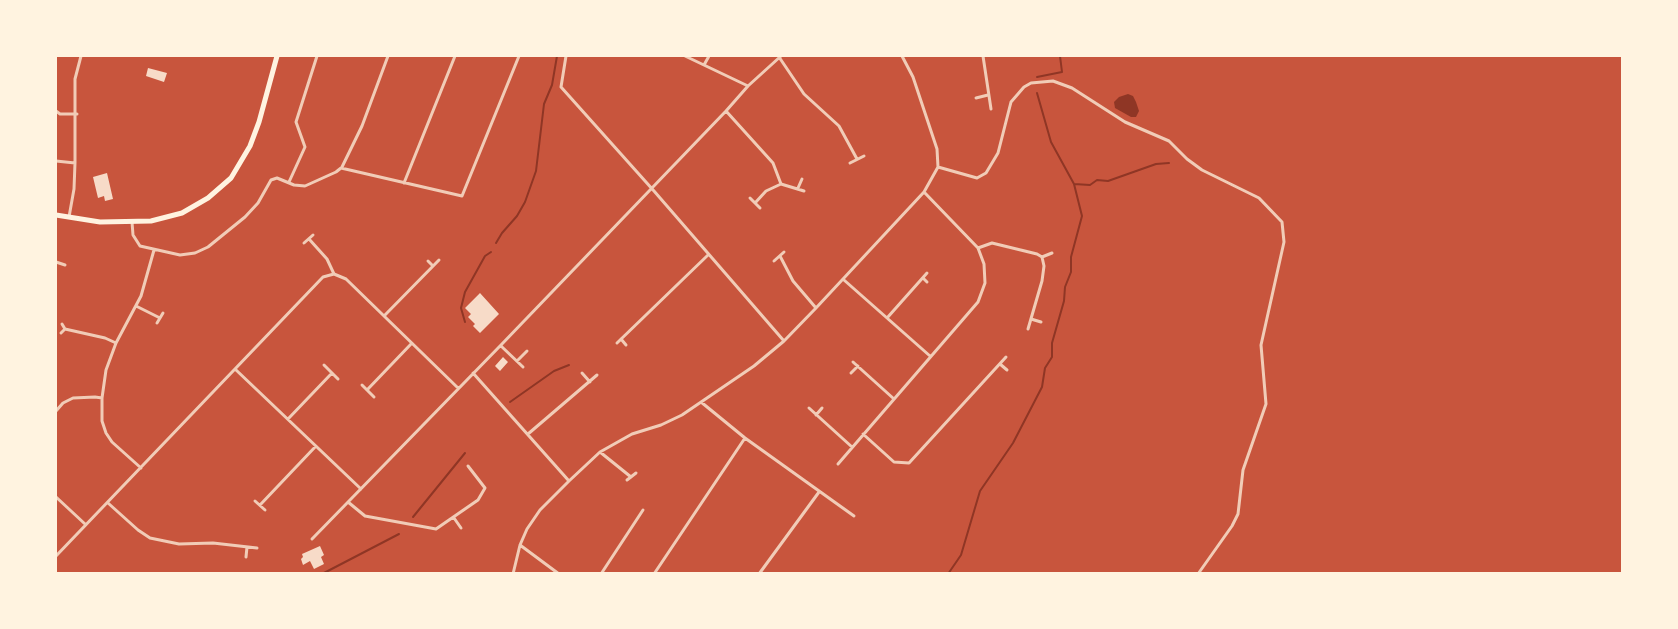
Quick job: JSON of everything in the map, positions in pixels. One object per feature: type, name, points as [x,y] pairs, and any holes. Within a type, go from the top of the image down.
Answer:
[{"type":"main road","points":[[56,215],[100,222],[151,221],[182,213],[208,198],[231,178],[242,162],[253,138],[277,56]]},
{"type":"street","points":[[69,218],[74,189],[77,114],[75,79],[81,56]]},
{"type":"street","points":[[289,182],[305,147],[296,122],[317,56]]},
{"type":"street","points":[[132,222],[133,235],[137,243],[154,250],[180,255],[195,253],[208,247],[245,217],[258,203],[271,180],[277,178],[304,186],[336,172],[341,168],[362,126],[388,56]]},
{"type":"street","points":[[404,183],[455,56]]},
{"type":"street","points":[[341,168],[462,196],[519,56]]},
{"type":"street","points":[[566,56],[561,87],[652,188],[784,342]]},
{"type":"street","points":[[685,56],[748,86]]},
{"type":"street","points":[[704,65],[709,56]]},
{"type":"street","points":[[312,539],[748,86],[780,56],[804,94],[838,126],[857,159]]},
{"type":"street","points":[[513,573],[520,545],[527,529],[540,510],[569,480],[600,452],[632,434],[682,414],[754,366],[784,342],[924,192],[938,167],[937,149],[913,77],[902,56]]},
{"type":"street","points":[[982,56],[991,109]]},
{"type":"street","points":[[938,167],[978,178],[986,173],[998,153],[1011,102],[1024,87],[1031,83],[1053,81],[1093,100],[1125,122],[1169,141],[1202,170],[1260,198],[1282,222],[1284,242],[1261,345],[1266,404],[1243,470],[1238,514],[1198,573]]},
{"type":"street","points":[[976,98],[988,95]]},
{"type":"street","points":[[56,111],[60,114],[77,114]]},
{"type":"street","points":[[726,111],[773,163],[781,184]]},
{"type":"street","points":[[850,163],[864,156]]},
{"type":"street","points":[[56,161],[75,163]]},
{"type":"street","points":[[798,188],[802,179]]},
{"type":"street","points":[[755,203],[766,191],[781,184],[804,191]]},
{"type":"street","points":[[838,464],[978,302],[985,283],[984,264],[978,248],[924,192]]},
{"type":"street","points":[[750,198],[760,208]]},
{"type":"street","points":[[304,243],[313,236]]},
{"type":"street","points":[[309,239],[327,259],[334,274]]},
{"type":"street","points":[[978,248],[992,243],[1042,257],[1044,266],[1042,281],[1028,329]]},
{"type":"street","points":[[141,468],[112,442],[106,433],[102,421],[102,398],[106,370],[116,343],[141,296],[154,250]]},
{"type":"street","points":[[774,261],[784,252]]},
{"type":"street","points":[[1042,257],[1052,253]]},
{"type":"street","points":[[617,343],[708,254]]},
{"type":"street","points":[[780,256],[793,281],[816,308]]},
{"type":"street","points":[[384,316],[439,260]]},
{"type":"street","points":[[428,261],[433,266]]},
{"type":"street","points":[[56,262],[65,265]]},
{"type":"street","points":[[887,318],[927,273]]},
{"type":"street","points":[[56,555],[322,277],[334,274],[346,279],[458,388]]},
{"type":"street","points":[[922,278],[927,282]]},
{"type":"street","points":[[844,280],[930,357]]},
{"type":"street","points":[[136,306],[160,318]]},
{"type":"street","points":[[157,323],[163,313]]},
{"type":"street","points":[[1031,319],[1041,322]]},
{"type":"street","points":[[62,324],[65,329],[105,338],[116,343]]},
{"type":"street","points":[[61,333],[65,329]]},
{"type":"street","points":[[621,339],[626,345]]},
{"type":"street","points":[[367,390],[412,343]]},
{"type":"street","points":[[501,345],[523,367]]},
{"type":"street","points":[[517,361],[527,351]]},
{"type":"street","points":[[863,434],[894,462],[909,463],[1006,357]]},
{"type":"street","points":[[853,362],[894,399]]},
{"type":"street","points":[[1000,364],[1007,370]]},
{"type":"street","points":[[324,365],[338,379]]},
{"type":"street","points":[[851,373],[858,366]]},
{"type":"street","points":[[235,369],[361,489]]},
{"type":"street","points":[[288,419],[332,373]]},
{"type":"street","points":[[472,373],[569,480]]},
{"type":"street","points":[[582,373],[590,382]]},
{"type":"street","points":[[527,434],[597,375]]},
{"type":"street","points":[[362,385],[374,397]]},
{"type":"street","points":[[56,411],[63,403],[73,398],[102,398]]},
{"type":"street","points":[[701,402],[745,438],[854,516]]},
{"type":"street","points":[[809,408],[852,447]]},
{"type":"street","points":[[816,415],[822,408]]},
{"type":"street","points":[[654,573],[745,438]]},
{"type":"street","points":[[260,505],[316,446]]},
{"type":"street","points":[[600,452],[632,477]]},
{"type":"street","points":[[348,502],[365,516],[436,529],[478,500],[485,488],[468,466]]},
{"type":"street","points":[[627,480],[636,473]]},
{"type":"street","points":[[759,573],[819,492]]},
{"type":"street","points":[[56,497],[85,525]]},
{"type":"street","points":[[255,501],[265,510]]},
{"type":"street","points":[[108,503],[138,531],[150,538],[179,544],[213,543],[257,548]]},
{"type":"street","points":[[601,573],[643,510]]},
{"type":"street","points":[[454,518],[461,528]]},
{"type":"street","points":[[520,545],[559,573]]},
{"type":"street","points":[[246,557],[247,546]]},
{"type":"shaded area","points":[[1128,94],[1133,96],[1136,102],[1139,111],[1136,117],[1131,117],[1115,108],[1114,102],[1119,97]]},
{"type":"building","points":[[148,68],[167,73],[164,82],[146,76]]},
{"type":"building","points":[[107,173],[113,199],[105,201],[104,196],[98,198],[93,177]]},
{"type":"building","points":[[480,293],[499,314],[480,333],[473,326],[475,324],[468,317],[471,314],[465,308]]},
{"type":"building","points":[[503,357],[508,362],[500,371],[495,366]]},
{"type":"building","points":[[320,546],[324,555],[321,557],[324,564],[314,569],[310,561],[303,565],[302,554]]},
{"type":"waterway","points":[[496,243],[525,202],[536,171],[544,104],[552,85],[557,56]]},
{"type":"waterway","points":[[1037,77],[1062,72],[1060,56]]},
{"type":"waterway","points":[[948,574],[961,555],[980,491],[1013,443],[1042,387],[1045,368],[1052,357],[1052,343],[1064,301],[1065,287],[1071,272],[1071,257],[1082,216],[1074,184],[1051,142],[1037,93]]},
{"type":"waterway","points":[[1074,184],[1090,185],[1097,180],[1108,181],[1156,164],[1169,163]]},
{"type":"waterway","points":[[465,322],[461,308],[465,292],[485,256],[491,252]]},
{"type":"waterway","points":[[510,402],[554,371],[569,365]]},
{"type":"waterway","points":[[413,517],[465,453]]},
{"type":"waterway","points":[[322,574],[399,534]]}]
